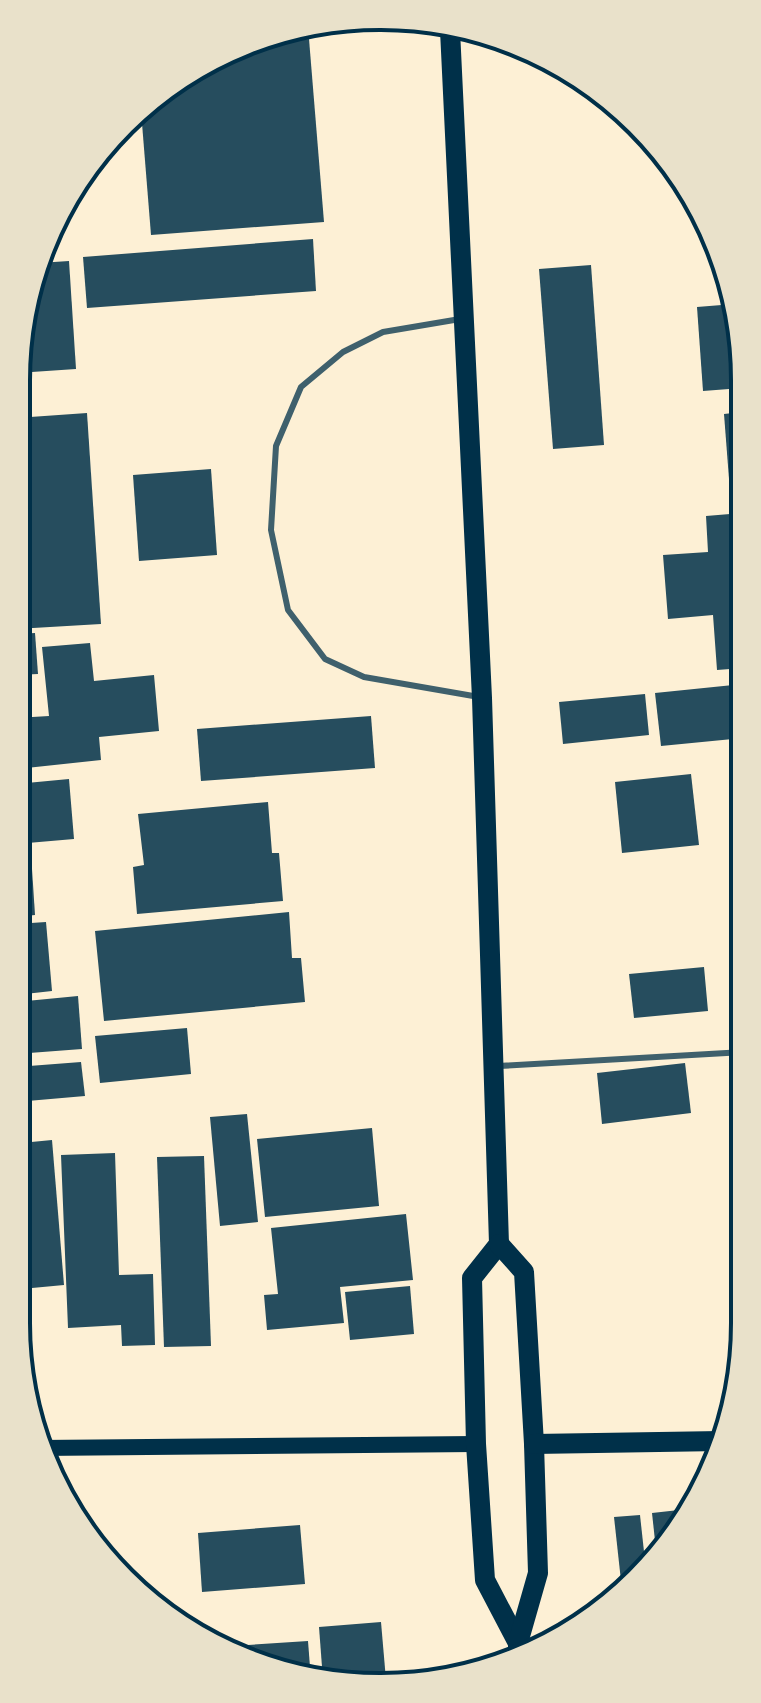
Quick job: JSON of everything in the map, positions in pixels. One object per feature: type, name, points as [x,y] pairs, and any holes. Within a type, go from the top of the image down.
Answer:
[{"type":"main road","points":[[450,37],[482,698],[499,1244],[472,1278],[476,1444],[485,1580],[516,1645]]},
{"type":"main road","points":[[499,1244],[524,1272],[534,1444],[538,1573],[519,1644]]},
{"type":"main road","points":[[534,1444],[710,1441]]},
{"type":"main road","points":[[54,1448],[476,1444]]},
{"type":"lane","points":[[463,318],[383,332],[343,352],[301,387],[276,446],[271,530],[288,610],[325,659],[364,677],[482,698]]},
{"type":"lane","points":[[495,1066],[731,1053]]},
{"type":"building","points":[[309,39],[324,222],[151,235],[142,124],[167,102],[225,66]]},
{"type":"building","points":[[313,239],[316,291],[87,308],[83,257]]},
{"type":"building","points":[[69,261],[76,369],[30,372],[37,312],[51,262]]},
{"type":"building","points":[[591,265],[604,445],[553,449],[539,269]]},
{"type":"building","points":[[722,305],[728,335],[731,389],[703,391],[697,307]]},
{"type":"building","points":[[87,413],[101,624],[30,628],[30,417]]},
{"type":"building","points":[[731,413],[731,479],[729,479],[724,414]]},
{"type":"building","points":[[211,469],[217,555],[139,561],[133,475]]},
{"type":"building","points":[[731,514],[731,669],[717,670],[713,615],[668,619],[663,555],[708,552],[706,516]]},
{"type":"building","points":[[30,633],[35,633],[38,674],[30,674]]},
{"type":"building","points":[[90,643],[94,681],[154,675],[159,731],[99,737],[101,760],[30,768],[30,717],[49,716],[42,647]]},
{"type":"building","points":[[731,685],[731,739],[661,746],[655,693]]},
{"type":"building","points":[[645,694],[649,735],[563,744],[559,702]]},
{"type":"building","points":[[371,716],[375,768],[201,781],[197,729]]},
{"type":"building","points":[[691,774],[699,845],[622,853],[615,782]]},
{"type":"building","points":[[69,779],[74,839],[30,843],[30,783]]},
{"type":"building","points":[[268,802],[272,853],[279,853],[283,901],[137,914],[133,867],[144,865],[138,814]]},
{"type":"building","points":[[30,869],[35,915],[30,916]]},
{"type":"building","points":[[289,912],[292,958],[301,958],[305,1002],[104,1021],[95,931]]},
{"type":"building","points":[[46,922],[52,991],[30,993],[30,923]]},
{"type":"building","points":[[704,967],[708,1011],[634,1018],[629,974]]},
{"type":"building","points":[[78,996],[82,1049],[30,1053],[30,1001]]},
{"type":"building","points":[[187,1028],[191,1074],[100,1083],[95,1036]]},
{"type":"building","points":[[81,1062],[85,1096],[30,1101],[30,1066]]},
{"type":"building","points":[[685,1063],[691,1113],[602,1124],[597,1073]]},
{"type":"building","points":[[247,1114],[258,1222],[220,1226],[210,1117]]},
{"type":"building","points":[[372,1128],[379,1206],[265,1217],[257,1139]]},
{"type":"building","points":[[52,1140],[64,1285],[32,1288],[30,1142]]},
{"type":"building","points":[[115,1153],[119,1275],[153,1274],[155,1345],[122,1346],[121,1325],[68,1328],[61,1155]]},
{"type":"building","points":[[204,1156],[211,1346],[164,1347],[157,1157]]},
{"type":"building","points":[[406,1214],[413,1280],[340,1287],[344,1323],[267,1330],[264,1295],[278,1294],[271,1228]]},
{"type":"building","points":[[410,1286],[414,1334],[350,1340],[345,1292]]},
{"type":"building","points":[[676,1510],[655,1541],[652,1513]]},
{"type":"building","points":[[640,1515],[644,1554],[621,1577],[614,1517]]},
{"type":"building","points":[[300,1525],[305,1584],[202,1592],[198,1533]]},
{"type":"building","points":[[381,1622],[385,1673],[322,1668],[319,1627]]},
{"type":"building","points":[[308,1641],[310,1666],[290,1661],[244,1645]]}]
